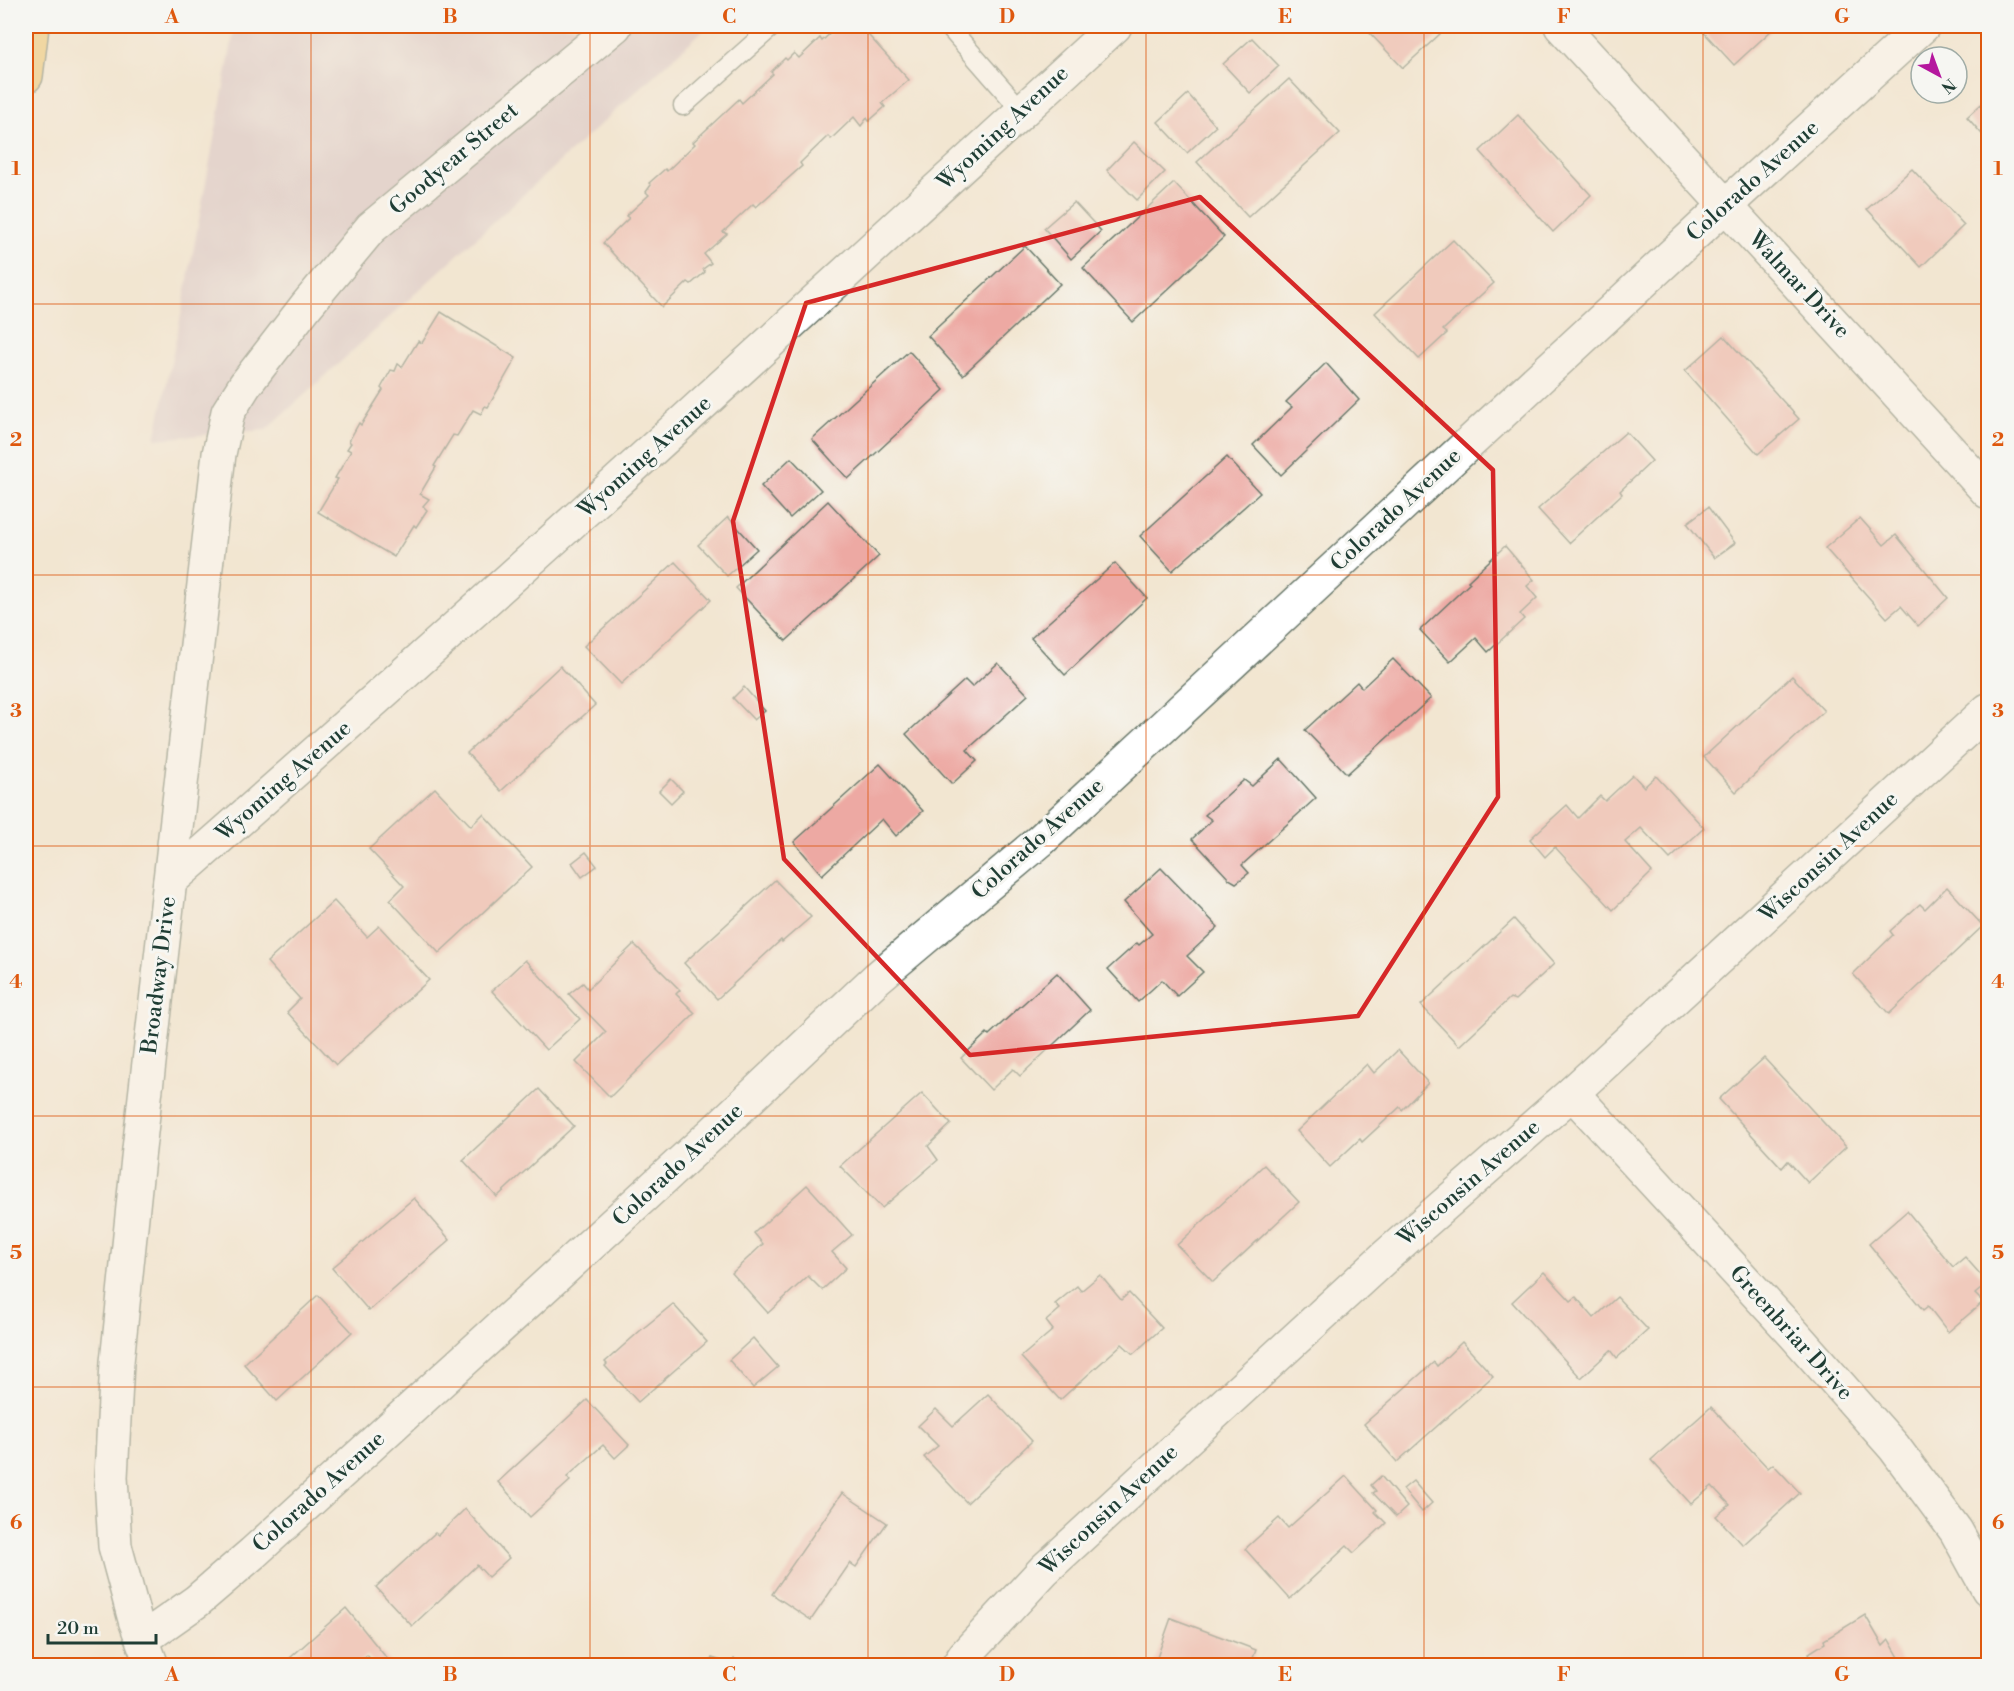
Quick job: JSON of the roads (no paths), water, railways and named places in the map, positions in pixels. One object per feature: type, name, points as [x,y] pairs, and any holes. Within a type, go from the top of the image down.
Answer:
[{"type":"highway","points":[[26,76],[32,26]]},
{"type":"street","name":"Goodyear Street","points":[[306,306],[371,228],[615,26]]},
{"type":"street","name":"Wyoming Avenue","points":[[170,881],[368,708],[1115,26]]},
{"type":"street","name":"Walmar Drive","points":[[1561,26],[1989,492]]},
{"type":"street","name":"Colorado Avenue","points":[[147,1652],[196,1601],[253,1553],[714,1132],[878,978],[1041,840],[1923,26]]},
{"type":"street","name":"Broadway Drive","points":[[147,1652],[114,1546],[111,1477],[117,1362],[139,1147],[219,454],[228,412],[244,385],[306,306]]},
{"type":"street","name":"Wisconsin Avenue","points":[[958,1665],[1044,1570],[1377,1264],[1572,1093],[1989,710]]},
{"type":"street","name":"Greenbriar Drive","points":[[1572,1093],[1794,1334],[1894,1447],[1956,1531],[1989,1589]]},
{"type":"lane","points":[[683,106],[773,26]]},
{"type":"lane","points":[[948,26],[1022,111]]}]
